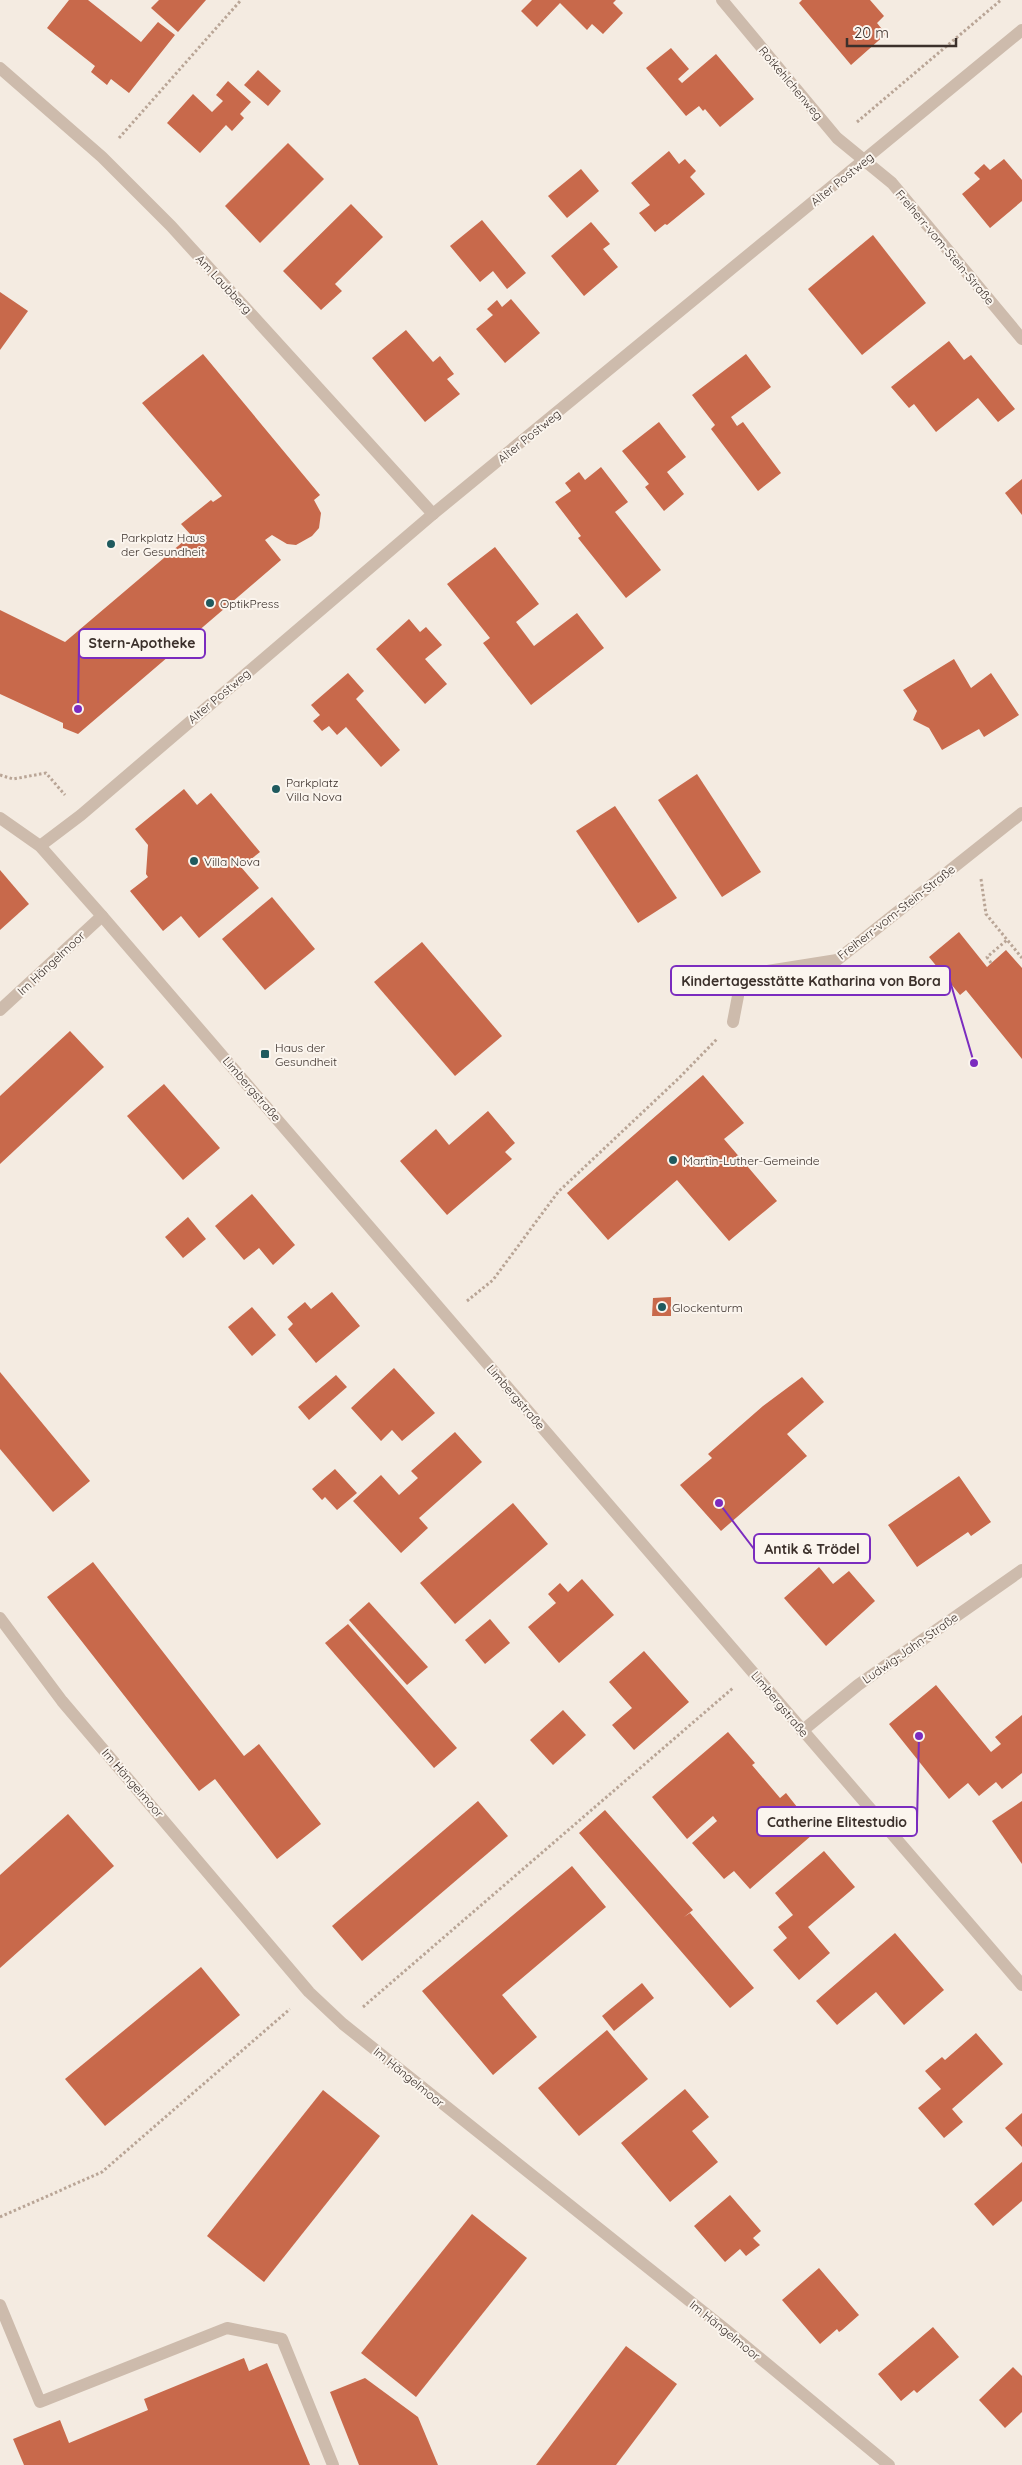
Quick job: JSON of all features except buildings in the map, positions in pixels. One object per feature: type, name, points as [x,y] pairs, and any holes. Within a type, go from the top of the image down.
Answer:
[{"type":"street","name":"Rotkehlchenweg","points":[[722,0],[837,138],[864,161]]},
{"type":"street","name":"Alter Postweg","points":[[40,846],[81,815],[433,514],[1022,30]]},
{"type":"street","name":"Am Laubberg","points":[[0,68],[102,157],[171,226],[433,514]]},
{"type":"street","name":"Freiherr-vom-Stein-Straße","points":[[864,161],[892,183],[1022,339]]},
{"type":"street","name":"Freiherr-vom-Stein-Straße","points":[[733,1022],[742,975],[837,960],[1022,813]]},
{"type":"street","name":"Limbergstraße","points":[[0,818],[40,846],[102,916],[1022,1985]]},
{"type":"street","name":"Im Hängelmoor","points":[[0,1010],[102,916]]},
{"type":"street","name":"Ludwig-Jahn-Straße","points":[[802,1731],[858,1684],[1022,1570]]},
{"type":"street","name":"Im Hängelmoor","points":[[0,1618],[62,1701],[309,1992],[343,2024],[726,2330],[889,2465]]},
{"type":"street","points":[[0,2304],[40,2402],[227,2328],[282,2339],[333,2465]]},
{"type":"path","points":[[102,157],[241,0]]},
{"type":"path","points":[[837,138],[1001,0]]},
{"type":"path","points":[[0,775],[13,779],[46,773],[81,815]]},
{"type":"path","points":[[977,848],[986,914],[1022,958]]},
{"type":"path","points":[[991,963],[986,957],[1007,940]]},
{"type":"path","points":[[447,1317],[493,1280],[558,1192],[679,1078],[733,1022]]},
{"type":"path","points":[[343,2024],[752,1671]]},
{"type":"path","points":[[0,2217],[102,2172],[309,1992]]},
{"type":"place","name":"Parkplatz Haus der Gesundheit","points":[[111,544]]},
{"type":"place","name":"OptikPress","points":[[210,603]]},
{"type":"place","name":"Stern-Apotheke","points":[[78,709]]},
{"type":"place","name":"Parkplatz Villa Nova","points":[[276,789]]},
{"type":"place","name":"Villa Nova","points":[[194,861]]},
{"type":"place","name":"Haus der Gesundheit","points":[[265,1054]]},
{"type":"place","name":"Kindertagesstätte Katharina von Bora","points":[[974,1063]]},
{"type":"place","name":"Martin-Luther-Gemeinde","points":[[673,1160]]},
{"type":"place","name":"Glockenturm","points":[[662,1307]]},
{"type":"place","name":"Antik & Trödel","points":[[719,1503]]},
{"type":"place","name":"Catherine Elitestudio","points":[[919,1736]]}]
